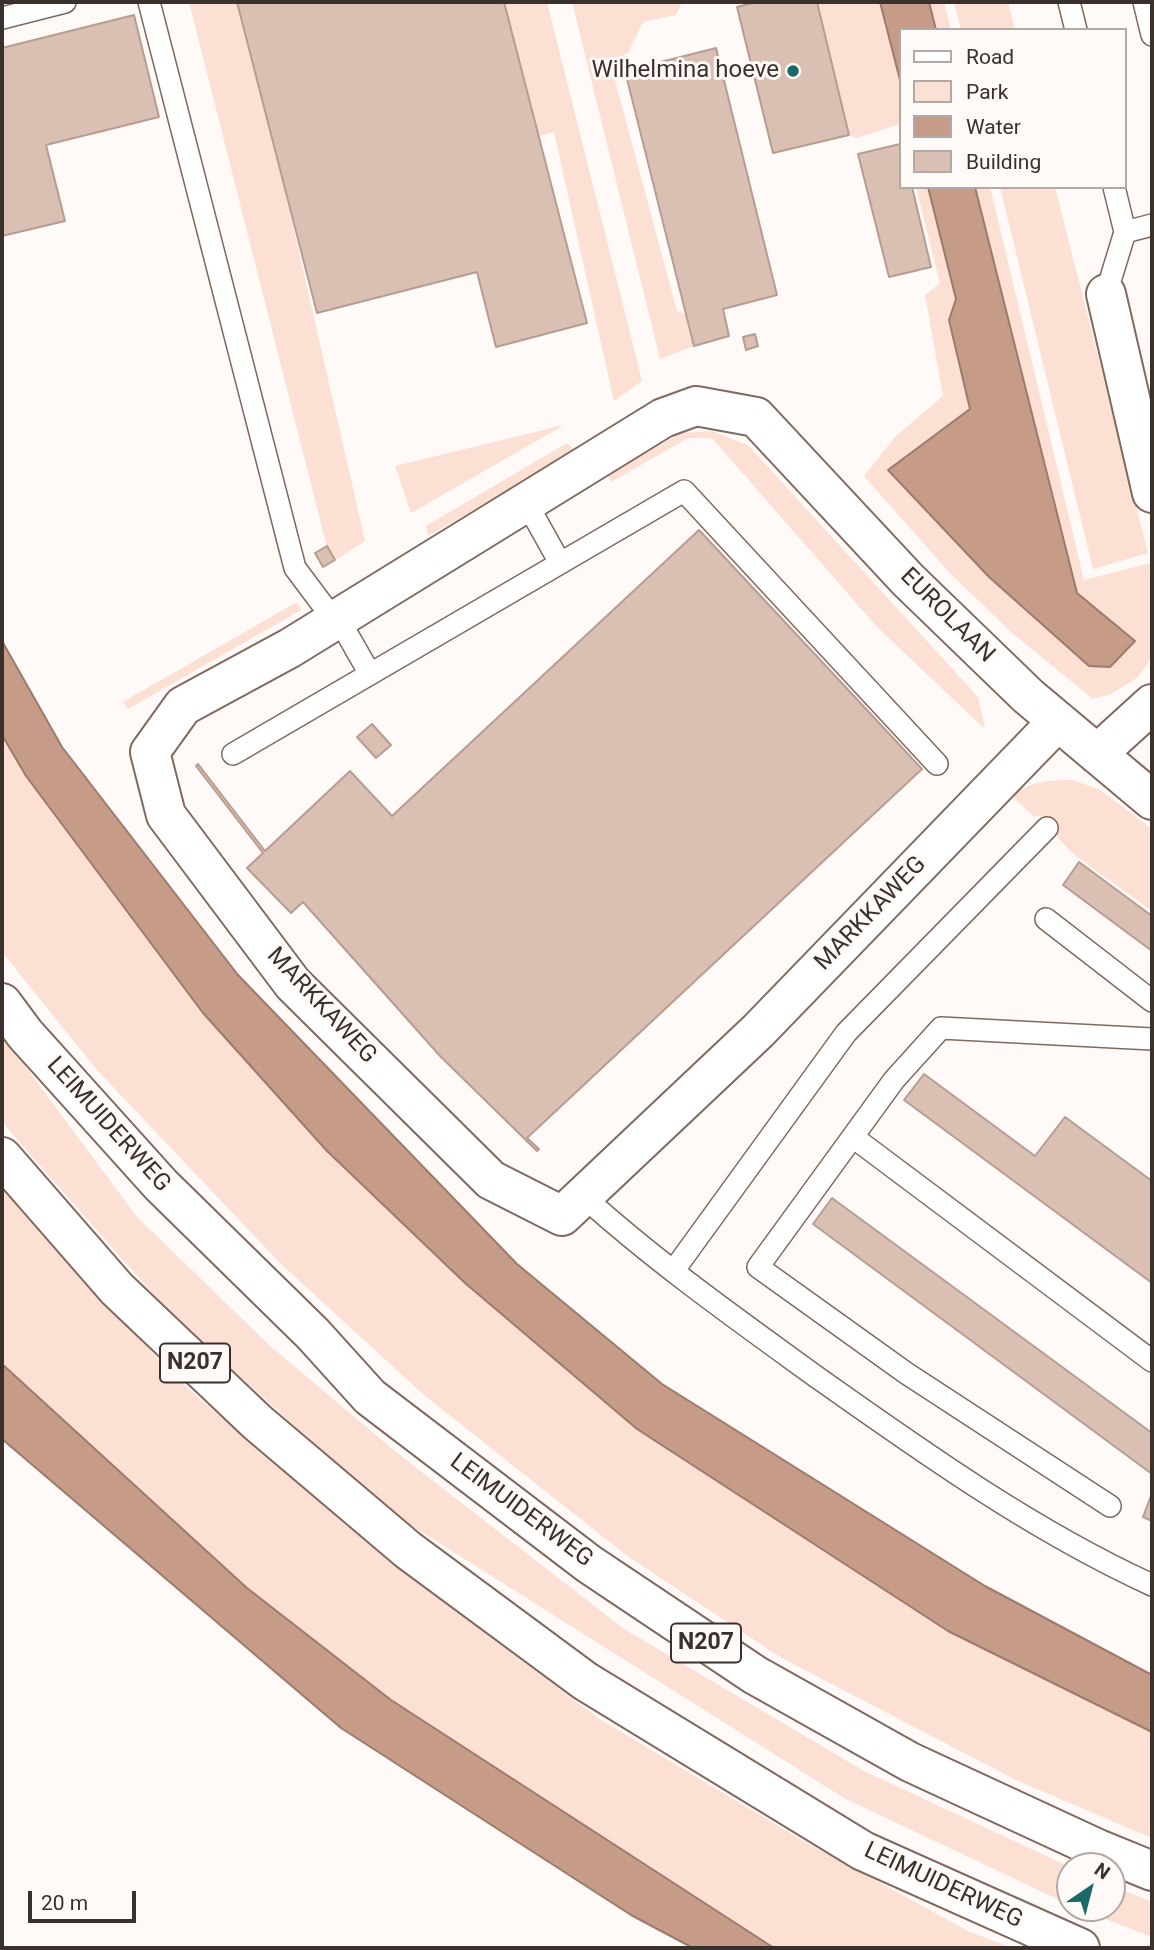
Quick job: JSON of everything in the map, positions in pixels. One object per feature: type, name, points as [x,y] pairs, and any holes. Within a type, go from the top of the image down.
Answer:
[{"type":"street","points":[[1106,294],[1152,493]]},
{"type":"street","name":"MARKKAWEG","points":[[756,417],[696,406],[663,418],[336,619],[183,706],[150,752],[166,815],[293,984],[491,1180],[562,1216],[758,1031],[1058,721]]},
{"type":"street","name":"EUROLAAN","points":[[756,417],[908,580],[1058,721],[1152,800]]},
{"type":"street","points":[[1097,754],[1152,704]]},
{"type":"street","name":"LEIMUIDERWEG","points":[[2,1003],[25,1034],[161,1185],[313,1334],[370,1397],[589,1564],[755,1675],[910,1762],[1098,1849],[1152,1871]]},
{"type":"street","name":"LEIMUIDERWEG","points":[[2,1157],[117,1289],[257,1422],[408,1549],[585,1681],[863,1850],[1080,1948]]},
{"type":"lane","points":[[2,18],[65,2]]},
{"type":"lane","points":[[149,2],[295,568],[336,619],[370,674]]},
{"type":"lane","points":[[1069,2],[1076,28]]},
{"type":"lane","points":[[1144,2],[1152,35]]},
{"type":"lane","points":[[1106,294],[1125,232],[1114,189]]},
{"type":"lane","points":[[1125,232],[1152,225]]},
{"type":"lane","points":[[233,754],[684,491],[937,764]]},
{"type":"lane","points":[[526,502],[559,563]]},
{"type":"lane","points":[[674,1270],[846,1033],[1047,828]]},
{"type":"lane","points":[[1046,919],[1152,1001]]},
{"type":"lane","points":[[1110,1506],[906,1373],[758,1267],[894,1080],[941,1028],[1152,1038]]},
{"type":"lane","points":[[853,1137],[1152,1362]]},
{"type":"lane","points":[[583,1196],[624,1233],[775,1346],[937,1460],[1117,1569],[1152,1585]]},
{"type":"green space","points":[[189,2],[547,2],[642,381],[614,401],[554,132],[288,204],[365,541],[331,563]]},
{"type":"green space","points":[[572,2],[682,2],[676,15],[643,22],[628,53],[610,62],[677,311],[687,314],[694,346],[660,359]]},
{"type":"green space","points":[[817,2],[880,2],[898,72],[898,125],[857,138],[849,135]]},
{"type":"green space","points":[[929,2],[944,2],[950,28],[936,28]]},
{"type":"green space","points":[[954,2],[1008,2],[1014,28],[960,28]]},
{"type":"green space","points":[[916,189],[928,189],[956,299],[949,320],[970,409],[888,470],[1135,641],[1077,593],[976,189],[990,189],[1084,580],[1151,563],[1152,657],[1137,678],[1111,694],[1093,699],[1011,632],[949,572],[864,476],[895,437],[943,396],[925,295],[940,283]]},
{"type":"green space","points":[[1000,189],[1056,189],[1148,553],[1093,569]]},
{"type":"green space","points":[[564,425],[411,513],[395,466]]},
{"type":"green space","points":[[711,431],[748,445],[978,697],[985,729],[878,628],[712,438],[688,438],[611,482],[608,475],[681,433]]},
{"type":"green space","points":[[567,443],[576,451],[428,536],[426,526]]},
{"type":"green space","points":[[297,602],[301,610],[128,709],[123,702]]},
{"type":"green space","points":[[2,735],[26,776],[327,1151],[465,1283],[637,1429],[948,1631],[1152,1732],[1152,1838],[1016,1780],[780,1657],[626,1555],[424,1395],[281,1264],[97,1070],[2,952]]},
{"type":"green space","points":[[1072,780],[1099,789],[1152,829],[1152,911],[1075,855],[1039,815],[1034,817],[1012,796],[1033,784]]},
{"type":"green space","points":[[2,1035],[137,1217],[269,1345],[396,1452],[624,1629],[864,1771],[1056,1860],[1056,1898],[844,1798],[390,1512],[170,1313],[2,1121]]},
{"type":"green space","points":[[2,1186],[49,1242],[178,1380],[392,1564],[598,1718],[800,1839],[970,1932],[1013,1948],[774,1948],[391,1700],[247,1588],[2,1364]]},
{"type":"green space","points":[[1126,1892],[1152,1902],[1152,1937],[1113,1922],[1126,1922]]},
{"type":"water","points":[[880,2],[929,2],[936,28],[898,28],[898,72]]},
{"type":"water","points":[[928,189],[976,189],[1077,593],[1135,641],[1110,667],[1089,666],[989,577],[888,470],[970,409],[949,320],[956,299]]},
{"type":"water","points":[[2,641],[62,747],[238,975],[517,1264],[662,1384],[985,1586],[1152,1675],[1152,1732],[948,1631],[637,1429],[465,1283],[327,1151],[203,1013],[26,776],[2,735]]},
{"type":"water","points":[[2,1364],[247,1588],[391,1700],[774,1948],[693,1948],[631,1915],[341,1728],[2,1439]]},
{"type":"building","points":[[237,2],[504,2],[587,323],[496,347],[477,272],[317,313]]},
{"type":"building","name":"Wilhelmina hoeve","points":[[756,2],[817,2],[849,135],[773,153],[737,7]]},
{"type":"building","points":[[134,15],[159,117],[46,145],[65,221],[2,236],[2,48]]},
{"type":"building","points":[[716,48],[777,295],[723,309],[729,336],[694,346],[625,71]]},
{"type":"building","points":[[898,144],[898,189],[912,189],[931,267],[889,277],[858,154]]},
{"type":"building","points":[[755,334],[758,346],[746,350],[743,337]]},
{"type":"building","points":[[699,530],[922,769],[527,1138],[539,1149],[537,1151],[440,1056],[303,902],[291,913],[247,868],[263,853],[196,766],[198,764],[265,851],[350,771],[392,816]]},
{"type":"building","points":[[327,546],[335,560],[323,567],[315,553]]},
{"type":"building","points":[[372,724],[391,745],[376,758],[357,737]]},
{"type":"building","points":[[1079,862],[1152,916],[1152,951],[1063,885]]},
{"type":"building","points":[[924,1074],[1035,1156],[1065,1117],[1152,1181],[1152,1283],[904,1100]]},
{"type":"building","points":[[832,1198],[1152,1433],[1152,1474],[813,1224]]},
{"type":"building","points":[[1152,1493],[1152,1521],[1143,1517]]},
{"type":"place","name":"Wilhelmina hoeve","points":[[793,71]]}]
